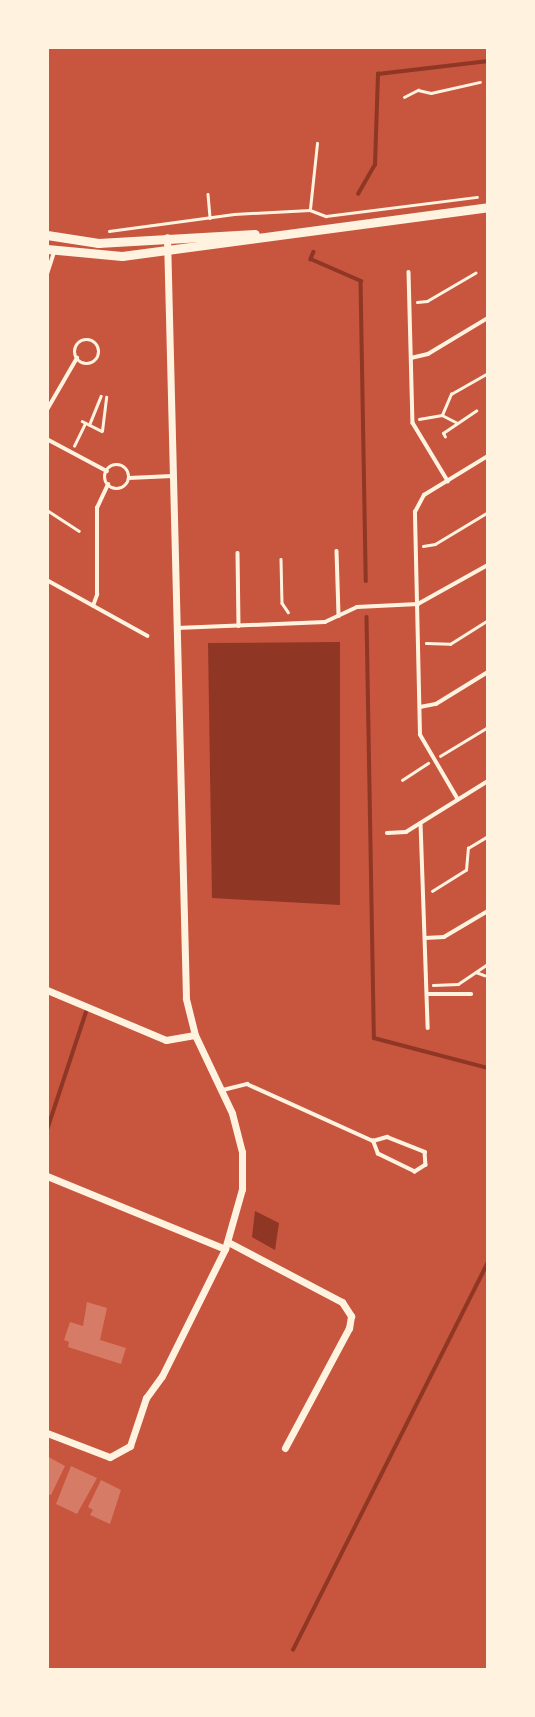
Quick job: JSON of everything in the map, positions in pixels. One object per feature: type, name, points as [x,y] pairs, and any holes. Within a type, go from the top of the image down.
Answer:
[{"type":"street","points":[[51,250],[122,256],[488,206]]},
{"type":"street","points":[[47,235],[98,243],[167,237],[270,234]]},
{"type":"street","points":[[47,1433],[110,1457],[130,1446],[146,1398],[162,1376],[226,1246],[239,1209],[243,1172],[239,1133],[223,1090],[195,1035],[185,989],[167,237]]},
{"type":"street","points":[[47,990],[166,1040],[195,1035]]},
{"type":"street","points":[[47,1176],[226,1246],[342,1302],[351,1316],[349,1328],[285,1448]]},
{"type":"lane","points":[[47,274],[51,250]]},
{"type":"lane","points":[[409,272],[413,423],[448,481]]},
{"type":"lane","points":[[411,358],[428,354],[488,318]]},
{"type":"lane","points":[[47,410],[77,358],[79,344],[90,341],[96,345],[99,352],[94,362],[83,364],[77,358]]},
{"type":"lane","points":[[47,439],[107,471]]},
{"type":"lane","points":[[458,800],[422,742],[416,546],[419,500],[488,456]]},
{"type":"lane","points":[[107,471],[120,465],[129,478]]},
{"type":"lane","points":[[93,606],[97,594],[97,508],[108,484],[107,471]]},
{"type":"lane","points":[[129,478],[174,476]]},
{"type":"lane","points":[[108,484],[122,488],[129,478]]},
{"type":"lane","points":[[337,551],[339,616]]},
{"type":"lane","points":[[238,553],[239,626]]},
{"type":"lane","points":[[177,628],[325,622],[357,607],[418,604],[488,565]]},
{"type":"lane","points":[[47,580],[148,636]]},
{"type":"lane","points":[[420,707],[436,704],[488,672]]},
{"type":"lane","points":[[387,833],[406,832],[488,781]]},
{"type":"lane","points":[[421,823],[428,1028]]},
{"type":"lane","points":[[425,939],[444,937],[488,911]]},
{"type":"lane","points":[[427,994],[471,994]]},
{"type":"lane","points":[[223,1090],[247,1084],[373,1141],[387,1137],[413,1145],[425,1152],[426,1165],[415,1172],[403,1169],[378,1154],[373,1141]]},
{"type":"path","points":[[404,97],[418,90],[431,93],[480,82]]},
{"type":"path","points":[[310,210],[317,143]]},
{"type":"path","points":[[208,194],[210,218]]},
{"type":"path","points":[[100,232],[210,218],[310,210],[326,216],[488,195]]},
{"type":"path","points":[[410,302],[427,302],[475,273]]},
{"type":"path","points":[[442,415],[451,394],[488,373]]},
{"type":"path","points":[[71,452],[86,423],[103,396],[102,431],[86,423]]},
{"type":"path","points":[[445,437],[443,433],[456,422],[476,411]]},
{"type":"path","points":[[413,423],[442,415],[456,422]]},
{"type":"path","points":[[47,510],[79,531]]},
{"type":"path","points":[[416,546],[435,544],[488,512]]},
{"type":"path","points":[[281,559],[282,603],[288,612]]},
{"type":"path","points":[[419,643],[450,644],[488,620]]},
{"type":"path","points":[[402,780],[488,727]]},
{"type":"path","points":[[424,896],[466,870],[468,848],[488,836]]},
{"type":"path","points":[[426,985],[457,984],[488,964]]},
{"type":"path","points":[[476,972],[484,975]]},
{"type":"shaded area","points":[[340,642],[340,905],[212,898],[208,643]]},
{"type":"shaded area","points":[[255,1211],[279,1223],[275,1250],[252,1237]]},
{"type":"building","points":[[87,1302],[107,1308],[100,1340],[126,1348],[121,1364],[68,1347],[69,1342],[64,1340],[70,1322],[83,1326]]},
{"type":"building","points":[[47,1456],[65,1466],[51,1495],[47,1494]]},
{"type":"building","points":[[71,1466],[97,1478],[77,1514],[56,1504]]},
{"type":"building","points":[[101,1480],[121,1490],[110,1524],[90,1515],[93,1510],[88,1507]]},
{"type":"waterway","points":[[358,194],[375,165],[378,74],[488,61]]},
{"type":"waterway","points":[[314,252],[311,259],[361,281],[366,581]]},
{"type":"waterway","points":[[367,617],[374,1038],[488,1068]]},
{"type":"waterway","points":[[47,1130],[87,1009]]},
{"type":"waterway","points":[[293,1650],[487,1264]]}]
